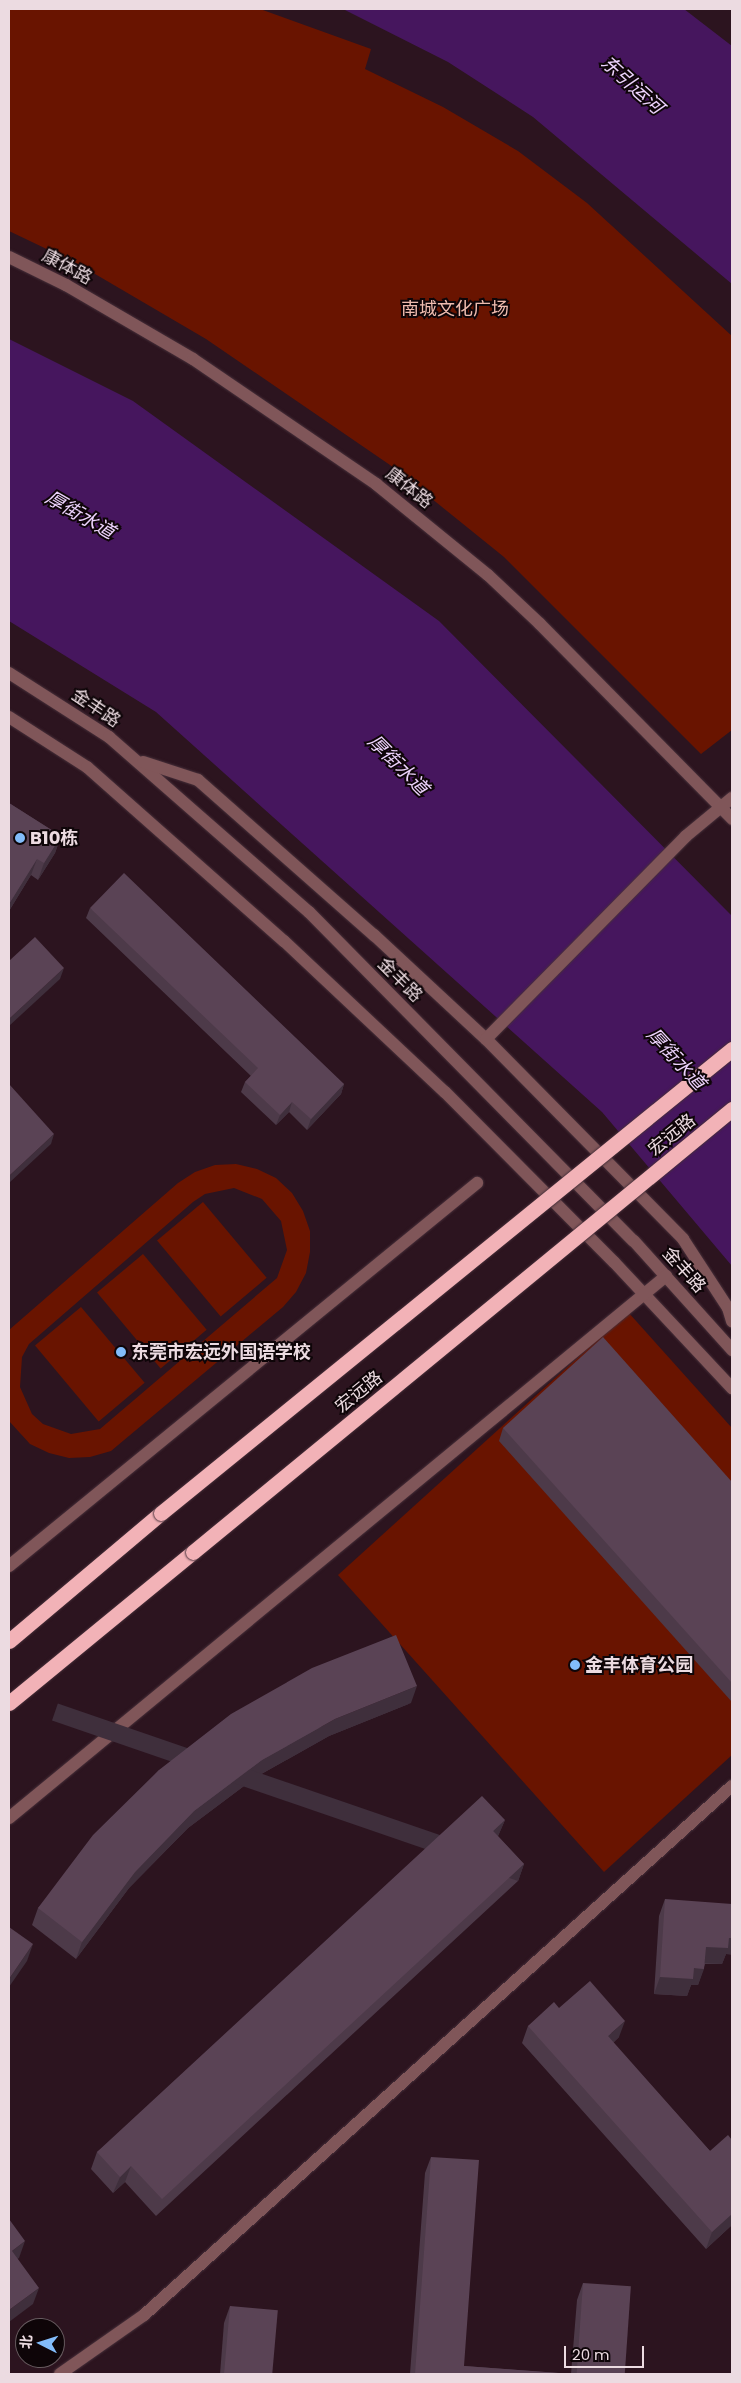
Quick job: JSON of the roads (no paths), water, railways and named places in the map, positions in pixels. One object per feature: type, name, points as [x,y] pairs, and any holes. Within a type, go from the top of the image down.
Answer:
[{"type":"highway","name":"宏远路","points":[[9,1641],[732,1049]]},
{"type":"highway","name":"宏远路","points":[[9,1703],[732,1109]]},
{"type":"street","name":"康体路","points":[[9,257],[66,285],[194,359],[376,484],[488,575],[732,819]]},
{"type":"street","name":"金丰路","points":[[9,673],[109,737],[309,912],[666,1276],[732,1350]]},
{"type":"street","points":[[9,717],[88,767],[284,941],[445,1092],[644,1294],[732,1388]]},
{"type":"street","points":[[135,760],[198,780],[374,935],[486,1039],[682,1239],[728,1308],[732,1321]]},
{"type":"street","points":[[486,1039],[686,836],[732,798]]},
{"type":"street","points":[[9,1566],[477,1182]]},
{"type":"street","points":[[9,1818],[666,1276]]},
{"type":"street","points":[[60,2374],[144,2316],[732,1786]]},
{"type":"water","name":"东引运河","points":[[343,9],[684,9],[732,46],[732,284],[533,117],[448,62]]},
{"type":"water","name":"厚街水道","points":[[9,339],[133,401],[439,621],[732,916],[732,1266],[602,1112],[156,712],[9,621]]},
{"type":"place","name":"B10栋","points":[[20,838]]},
{"type":"place","name":"东莞市宏远外国语学校","points":[[121,1352]]},
{"type":"place","name":"金丰体育公园","points":[[575,1665]]},
{"type":"park label","name":"南城文化广场","points":[[455,309]]}]
